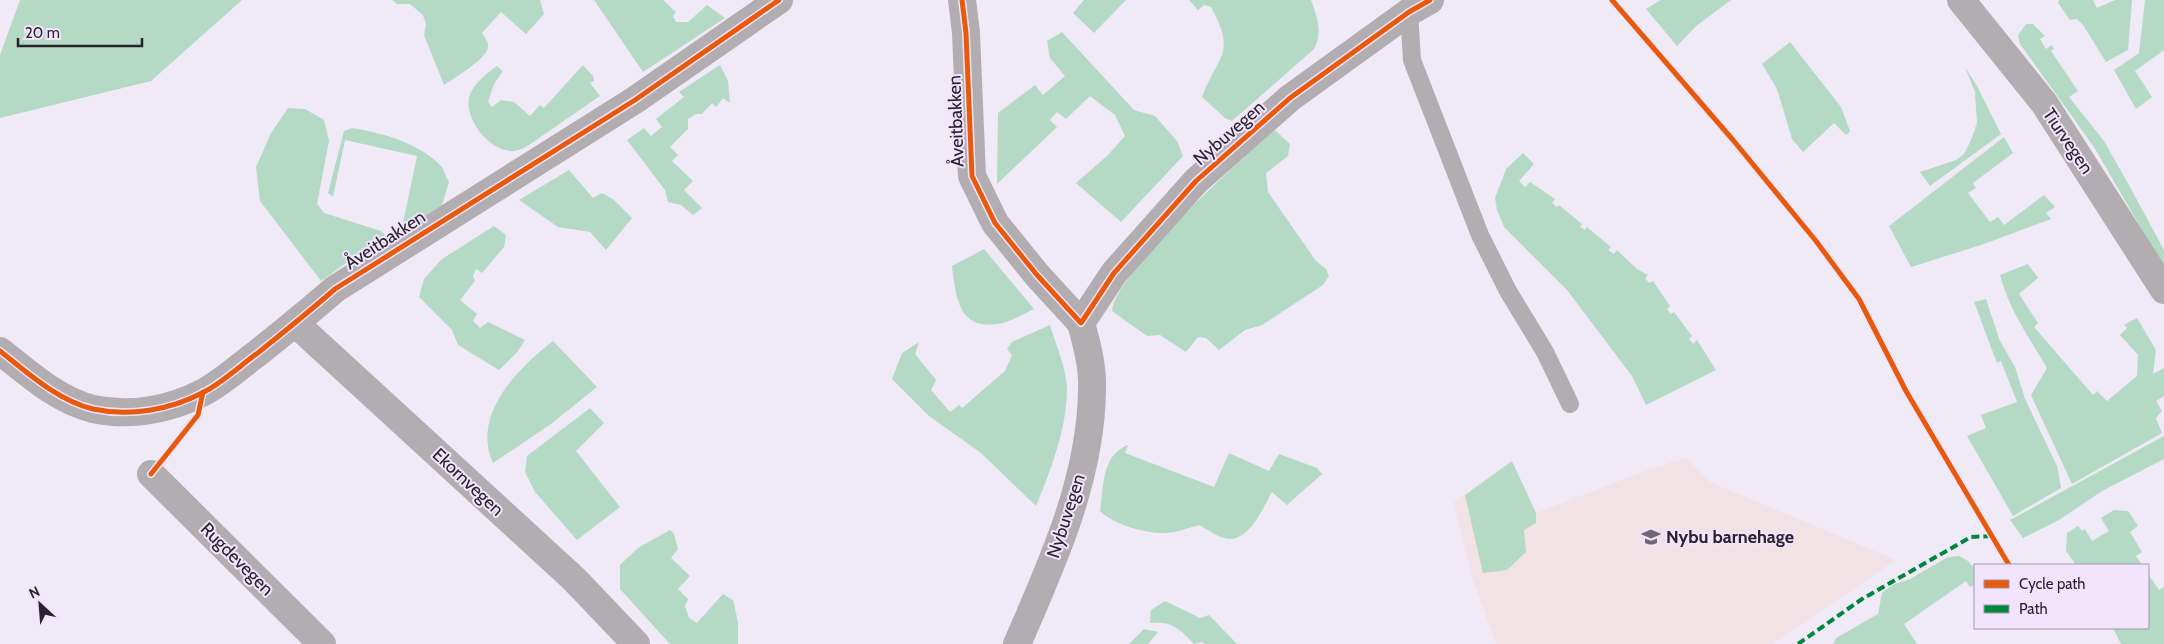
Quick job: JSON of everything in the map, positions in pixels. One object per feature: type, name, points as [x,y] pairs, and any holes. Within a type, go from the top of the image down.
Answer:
[{"type":"street","name":"Åveitbakken","points":[[0,351],[39,382],[68,399],[92,408],[128,414],[163,407],[203,392],[296,324],[335,289],[634,100],[779,0]]},
{"type":"street","name":"Åveitbakken","points":[[962,0],[966,33],[972,176],[995,223],[1037,275],[1082,323]]},
{"type":"street","name":"Tiurvegen","points":[[1961,0],[2044,103],[2164,290]]},
{"type":"street","name":"Nybuvegen","points":[[1017,644],[1064,532],[1087,447],[1092,390],[1090,355],[1082,323],[1114,273],[1196,181],[1290,98],[1420,6]]},
{"type":"street","name":"Ekornvegen","points":[[296,324],[574,579],[636,644]]},
{"type":"street","name":"Rugdevegen","points":[[151,474],[322,644]]},
{"type":"lane","points":[[1420,6],[1412,60],[1480,235],[1508,291],[1545,352],[1570,404]]},
{"type":"shaded area","name":"Nybu barnehage","points":[[1685,458],[1710,482],[1896,560],[1772,644],[1496,644],[1473,579],[1454,502],[1512,461],[1536,513],[1648,470]]},
{"type":"green space","points":[[20,0],[242,0],[151,81],[0,118],[0,55]]},
{"type":"green space","points":[[392,0],[540,0],[544,14],[526,34],[501,12],[482,33],[488,43],[486,52],[462,73],[444,85],[424,35],[426,25],[423,15],[410,4],[397,4]]},
{"type":"green space","points":[[594,0],[663,0],[676,12],[673,16],[676,22],[688,22],[707,5],[725,18],[643,72]]},
{"type":"green space","points":[[1084,0],[1126,0],[1094,33],[1073,13]]},
{"type":"green space","points":[[1189,0],[1311,0],[1319,31],[1317,43],[1314,49],[1232,121],[1225,118],[1202,97],[1222,54],[1224,45],[1219,23],[1211,7],[1204,5],[1198,10]]},
{"type":"green space","points":[[1661,0],[1731,0],[1696,26],[1677,46],[1646,9]]},
{"type":"green space","points":[[2059,0],[2093,0],[2097,8],[2115,0],[2132,0],[2128,50],[2106,62],[2083,25],[2077,19],[2070,20],[2058,3]]},
{"type":"green space","points":[[2145,0],[2164,0],[2164,50],[2135,71],[2152,97],[2136,109],[2114,70],[2139,53]]},
{"type":"green space","points":[[2026,24],[2033,24],[2045,36],[2040,39],[2046,49],[2052,45],[2054,49],[2051,51],[2078,91],[2069,97],[2104,141],[2130,187],[2164,250],[2164,268],[2094,147],[2020,44],[2018,35]]},
{"type":"green space","points":[[1062,32],[1134,110],[1155,116],[1177,141],[1183,156],[1121,222],[1076,183],[1107,156],[1125,136],[1115,115],[1090,96],[1066,119],[1057,112],[1050,120],[1057,127],[997,184],[998,113],[1035,85],[1043,95],[1065,76],[1050,58],[1047,41]]},
{"type":"green space","points":[[1790,42],[1841,107],[1850,131],[1846,135],[1834,123],[1803,152],[1792,139],[1777,89],[1762,64]]},
{"type":"green space","points":[[583,65],[593,76],[594,81],[590,83],[600,96],[526,147],[514,151],[503,149],[487,140],[475,124],[469,107],[469,98],[480,80],[497,66],[503,71],[494,84],[488,102],[492,107],[501,100],[514,102],[530,116],[540,105],[544,108]]},
{"type":"green space","points":[[720,65],[728,81],[730,103],[723,98],[716,107],[712,103],[702,114],[696,114],[688,119],[688,129],[670,147],[678,155],[672,161],[693,181],[684,190],[702,208],[693,215],[681,205],[668,202],[665,190],[627,140],[644,128],[651,136],[662,127],[656,119],[684,97],[679,92]]},
{"type":"green space","points":[[1965,67],[1977,86],[2001,134],[1930,186],[1920,172],[1956,160],[1964,154],[1977,123],[1975,92]]},
{"type":"green space","points":[[288,108],[305,109],[324,120],[329,141],[317,204],[324,213],[381,231],[385,235],[321,281],[260,201],[256,167],[271,133]]},
{"type":"green space","points":[[352,128],[399,140],[431,157],[441,167],[449,182],[442,205],[406,227],[403,223],[417,156],[345,140],[333,197],[328,193],[344,131]]},
{"type":"green space","points":[[1275,130],[1290,144],[1288,156],[1266,173],[1268,192],[1316,261],[1326,269],[1329,276],[1323,285],[1262,325],[1245,330],[1219,350],[1206,338],[1198,337],[1186,352],[1160,335],[1147,336],[1112,311],[1118,294],[1156,245],[1209,190]]},
{"type":"green space","points":[[2004,137],[2013,153],[1973,183],[1976,188],[1968,193],[1990,222],[1998,217],[2004,225],[2044,195],[2055,207],[2046,213],[2051,219],[1984,244],[1911,267],[1889,226]]},
{"type":"green space","points":[[1523,153],[1534,164],[1519,181],[1525,187],[1530,182],[1555,199],[1552,203],[1557,207],[1559,205],[1582,224],[1580,227],[1585,230],[1587,227],[1611,247],[1608,250],[1614,254],[1617,250],[1637,269],[1648,275],[1645,278],[1649,283],[1653,281],[1670,306],[1667,309],[1671,314],[1674,312],[1692,336],[1689,339],[1693,344],[1697,340],[1716,370],[1646,405],[1632,376],[1567,290],[1504,227],[1497,210],[1495,198],[1506,169]]},
{"type":"green space","points":[[569,170],[593,198],[602,193],[614,200],[632,218],[606,250],[590,232],[558,227],[519,200]]},
{"type":"green space","points":[[494,226],[506,235],[504,247],[482,273],[476,269],[473,276],[475,281],[460,300],[477,314],[473,321],[480,328],[488,322],[525,340],[518,351],[499,370],[458,345],[452,330],[419,297],[424,279],[442,259]]},
{"type":"green space","points":[[984,249],[1034,309],[1011,320],[997,324],[974,322],[967,316],[961,308],[955,289],[952,266]]},
{"type":"green space","points":[[2028,264],[2038,278],[2019,294],[2038,323],[2034,327],[2093,395],[2097,391],[2107,401],[2137,376],[2138,355],[2120,335],[2127,328],[2124,325],[2137,318],[2156,350],[2153,374],[2164,368],[2164,396],[2156,401],[2162,411],[2156,418],[2162,433],[2072,484],[2031,395],[2047,368],[2014,312],[2000,275]]},
{"type":"green space","points":[[1986,299],[2000,341],[2015,367],[2025,399],[2057,466],[2061,488],[2013,516],[1967,436],[1986,428],[1981,415],[2017,402],[2001,361],[1997,363],[1974,302]]},
{"type":"green space","points":[[1050,325],[1065,373],[1066,403],[1057,448],[1036,506],[981,453],[929,416],[892,379],[902,353],[919,342],[915,354],[936,380],[931,390],[950,412],[959,405],[962,408],[1005,371],[1012,355],[1007,349],[1012,342]]},
{"type":"green space","points":[[553,341],[597,387],[551,424],[493,463],[488,445],[488,427],[493,410],[513,379],[539,352]]},
{"type":"green space","points":[[590,408],[604,423],[576,451],[620,507],[577,540],[535,492],[525,472],[527,456]]},
{"type":"green space","points":[[2164,436],[2164,459],[2102,491],[2059,520],[2023,538],[2010,520]]},
{"type":"green space","points":[[1128,445],[1125,453],[1214,487],[1229,453],[1269,471],[1279,454],[1317,468],[1322,474],[1287,505],[1272,492],[1254,524],[1240,536],[1233,539],[1221,537],[1199,525],[1169,533],[1148,532],[1121,524],[1100,511],[1103,483],[1108,464],[1119,450]]},
{"type":"green space","points":[[1512,461],[1536,513],[1536,523],[1524,530],[1526,552],[1507,570],[1483,573],[1465,495]]},
{"type":"green space","points":[[2114,510],[2128,511],[2138,526],[2130,532],[2142,552],[2136,556],[2141,564],[2075,564],[2066,551],[2067,533],[2078,526],[2082,531],[2085,529],[2092,541],[2109,531],[2101,518]]},
{"type":"green space","points":[[670,530],[674,534],[678,549],[671,558],[690,576],[678,589],[688,599],[685,606],[689,618],[697,623],[723,594],[733,600],[738,622],[738,644],[670,644],[620,589],[620,565],[638,548]]},
{"type":"green space","points":[[1959,556],[1968,561],[1974,568],[1974,585],[1970,587],[1966,581],[1904,624],[1917,644],[1833,644],[1836,638],[1878,614],[1882,593],[1892,585],[1910,579],[1948,557]]},
{"type":"green space","points":[[2149,575],[2159,590],[2164,587],[2164,644],[2121,644],[2114,629],[2149,629]]},
{"type":"green space","points":[[1165,601],[1200,618],[1209,615],[1237,644],[1205,644],[1202,642],[1194,644],[1184,634],[1169,624],[1150,623],[1151,610]]},
{"type":"green space","points":[[1144,629],[1158,632],[1148,644],[1129,644]]},
{"type":"marked path","points":[[1798,644],[1862,599],[1971,537],[1992,536]]},
{"type":"cycle path","points":[[0,351],[32,377],[55,392],[80,405],[93,409],[135,412],[164,407],[191,398],[211,388],[225,378],[288,329],[335,289],[635,100],[779,0]]},
{"type":"cycle path","points":[[962,0],[966,33],[972,176],[995,223],[1037,275],[1081,323],[1114,273],[1196,181],[1290,98],[1409,12],[1430,0]]},
{"type":"cycle path","points":[[1612,0],[1733,140],[1816,241],[1859,299],[1906,391],[2008,564]]},
{"type":"cycle path","points":[[151,474],[198,415],[203,392]]},
{"type":"place","name":"Nybu barnehage","points":[[1651,537]]}]
